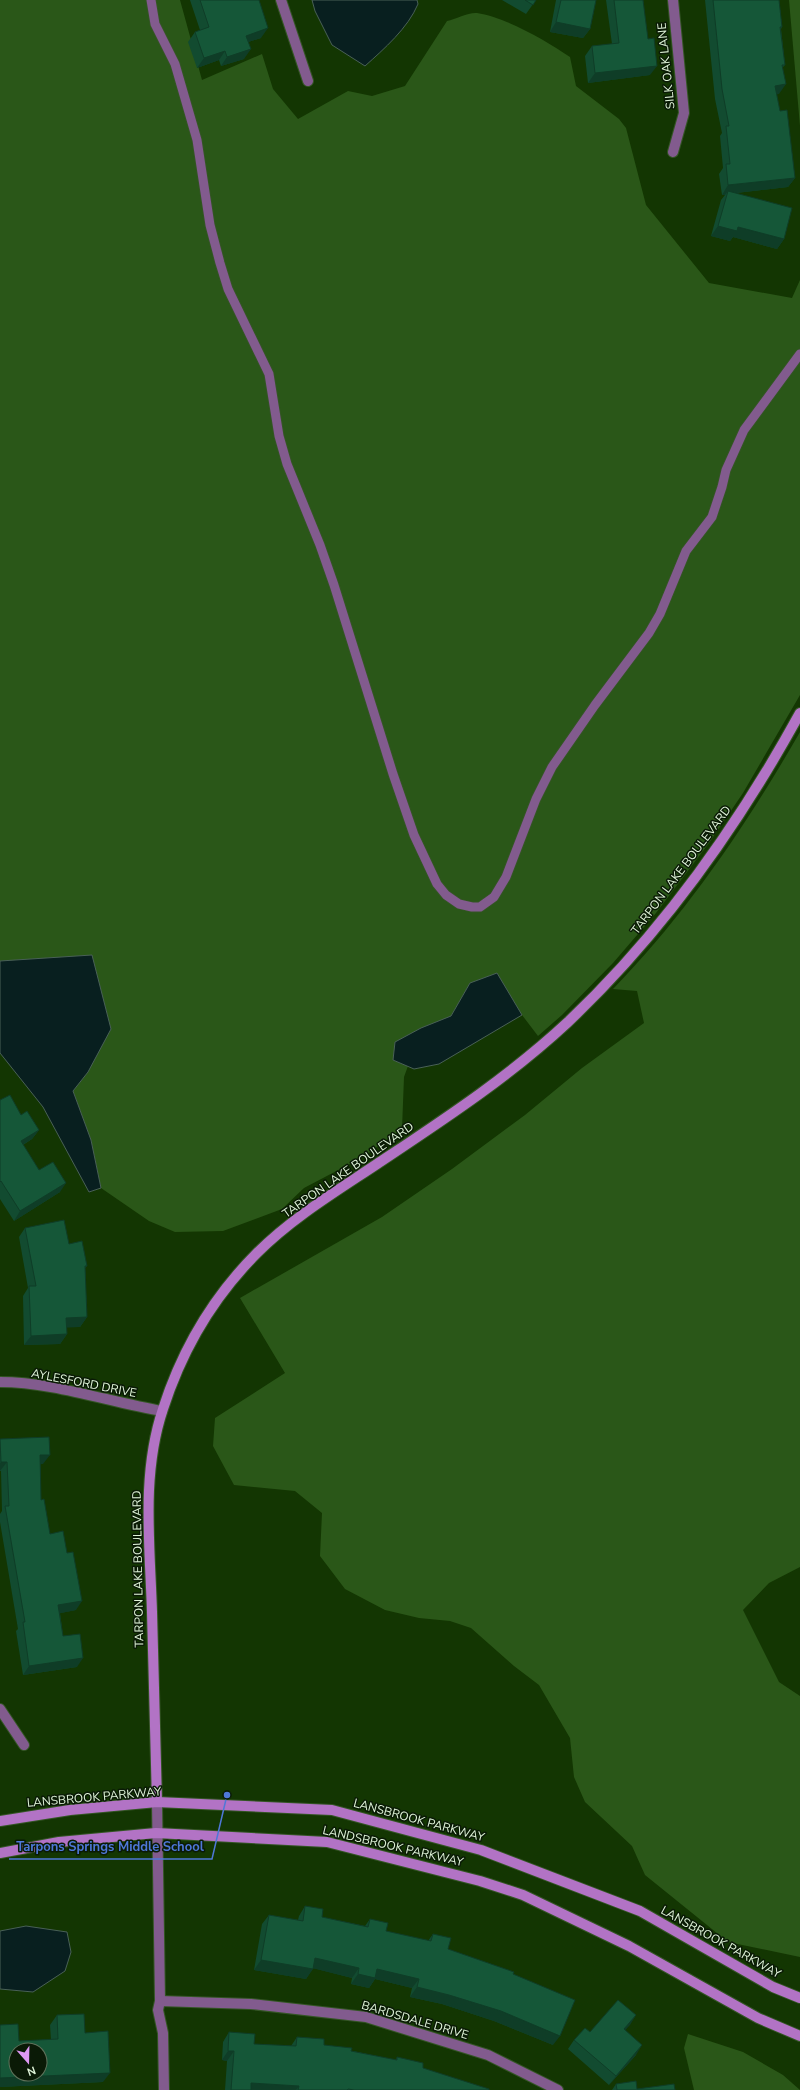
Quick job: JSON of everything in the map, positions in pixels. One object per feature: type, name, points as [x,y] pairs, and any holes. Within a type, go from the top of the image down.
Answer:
[{"type":"street","points":[[281,0],[308,81]]},
{"type":"street","name":"SILK OAK LANE","points":[[673,0],[684,113],[673,152]]},
{"type":"street","name":"TARPON LAKE BOULEVARD","points":[[157,1802],[149,1552],[149,1494],[152,1450],[162,1411],[183,1355],[201,1323],[236,1276],[259,1251],[290,1224],[321,1201],[477,1098],[568,1022],[619,970],[662,920],[716,849],[750,798],[800,713]]},
{"type":"street","name":"AYLESFORD DRIVE","points":[[0,1382],[61,1390],[122,1405],[162,1411]]},
{"type":"street","points":[[0,1709],[24,1745]]},
{"type":"street","points":[[157,1802],[156,1834],[160,2001],[158,2010],[163,2033],[164,2090]]},
{"type":"street","name":"LANSBROOK PARKWAY","points":[[0,1820],[70,1810],[157,1802],[332,1810],[481,1850],[640,1911],[773,1987],[800,1998]]},
{"type":"street","points":[[0,1853],[59,1842],[156,1834]]},
{"type":"street","name":"LANDSBROOK PARKWAY","points":[[156,1834],[327,1842],[480,1881],[523,1895],[630,1946],[758,2018],[800,2036]]},
{"type":"street","name":"BARDSDALE DRIVE","points":[[160,2001],[251,2004],[366,2017],[488,2055],[558,2090]]},
{"type":"lane","points":[[151,0],[154,24],[175,64],[197,140],[210,225],[228,289],[269,374],[279,436],[287,464],[320,545],[334,585],[392,774],[414,835],[437,884],[446,895],[459,904],[480,907],[494,897],[506,877],[536,799],[552,767],[595,705],[649,632],[660,614],[686,551],[712,517],[726,470],[744,430],[800,354]]},
{"type":"green space","points":[[0,0],[180,0],[202,80],[262,54],[273,89],[298,119],[348,91],[372,96],[405,86],[447,21],[474,13],[500,19],[538,37],[570,57],[576,86],[619,119],[626,128],[646,205],[709,283],[792,298],[800,280],[800,695],[743,793],[709,843],[656,913],[613,963],[562,1015],[538,1036],[522,1015],[470,983],[451,1016],[393,1060],[408,1066],[404,1077],[402,1129],[363,1157],[304,1188],[282,1209],[223,1231],[175,1232],[149,1221],[101,1188],[91,1140],[73,1091],[88,1072],[19,961],[0,961]]},
{"type":"green space","points":[[789,0],[800,0],[800,126]]},
{"type":"green space","points":[[800,732],[800,1567],[769,1583],[743,1610],[779,1682],[800,1696],[800,1957],[728,1942],[645,1875],[632,1846],[585,1802],[574,1777],[570,1738],[539,1685],[514,1666],[471,1628],[450,1621],[419,1618],[385,1610],[345,1589],[320,1556],[322,1513],[295,1491],[234,1485],[213,1446],[215,1418],[285,1373],[240,1298],[382,1217],[452,1169],[525,1115],[582,1068],[644,1023],[637,991],[613,989],[666,930],[691,899],[737,834]]},
{"type":"green space","points":[[688,2034],[743,2052],[783,2075],[800,2090],[694,2090],[684,2048]]},
{"type":"water","points":[[312,0],[417,0],[418,4],[414,13],[402,30],[365,66],[332,45],[315,11]]},
{"type":"water","points":[[92,955],[111,1029],[88,1072],[73,1091],[91,1140],[101,1188],[89,1192],[43,1107],[0,1053],[0,961]]},
{"type":"water","points":[[497,973],[522,1015],[439,1064],[414,1069],[393,1060],[395,1042],[421,1028],[451,1016],[470,983]]},
{"type":"water","points":[[26,1926],[67,1932],[71,1952],[65,1971],[33,1992],[0,1989],[0,1931]]},
{"type":"building","points":[[200,0],[259,0],[268,28],[246,36],[251,49],[227,57],[225,51],[204,58],[195,32],[209,27]]},
{"type":"building","points":[[525,0],[536,0],[533,5]]},
{"type":"building","points":[[561,0],[596,0],[590,29],[556,22]]},
{"type":"building","points":[[614,0],[643,0],[648,39],[654,38],[657,66],[595,73],[592,46],[619,43]]},
{"type":"building","points":[[713,0],[779,0],[782,27],[780,27],[785,65],[782,65],[786,84],[775,86],[780,111],[787,110],[795,178],[728,185],[726,164],[730,164],[726,126],[729,126],[722,89]]},
{"type":"building","points":[[728,191],[792,208],[784,239],[738,227],[737,231],[718,226]]},
{"type":"building","points":[[10,1095],[21,1115],[27,1111],[39,1130],[21,1141],[39,1170],[53,1162],[66,1183],[20,1211],[1,1181],[0,1182],[0,1100]]},
{"type":"building","points":[[64,1220],[69,1244],[82,1241],[87,1266],[85,1266],[87,1317],[66,1318],[67,1334],[31,1336],[29,1286],[36,1286],[25,1228]]},
{"type":"building","points":[[49,1437],[50,1455],[40,1455],[41,1500],[44,1499],[50,1534],[63,1531],[67,1553],[73,1552],[82,1601],[58,1605],[63,1636],[80,1634],[83,1658],[29,1666],[23,1622],[25,1622],[5,1506],[9,1506],[7,1462],[1,1462],[0,1439]]},
{"type":"building","points":[[305,1906],[323,1909],[322,1917],[368,1927],[370,1919],[388,1923],[386,1931],[431,1941],[433,1934],[451,1938],[448,1949],[514,1972],[513,1974],[575,2000],[560,2036],[501,2011],[417,1987],[419,1979],[377,1969],[375,1978],[358,1974],[359,1968],[315,1958],[313,1969],[261,1960],[269,1915],[303,1921]]},
{"type":"building","points":[[618,2000],[636,2015],[624,2029],[642,2045],[616,2076],[574,2040],[585,2028],[590,2032]]},
{"type":"building","points":[[84,2014],[85,2033],[108,2031],[110,2073],[48,2076],[48,2042],[8,2042],[8,2078],[0,2078],[0,2025],[18,2024],[19,2041],[58,2039],[57,2015]]},
{"type":"building","points":[[229,2032],[255,2034],[254,2044],[296,2046],[297,2037],[324,2039],[324,2045],[352,2048],[351,2051],[397,2060],[397,2057],[423,2063],[423,2068],[489,2090],[298,2090],[299,2086],[251,2083],[251,2090],[231,2090],[234,2051],[228,2051]]},
{"type":"building","points":[[636,2081],[637,2089],[674,2084],[675,2090],[617,2090],[616,2084]]},
{"type":"place","name":"Tarpons Springs Middle School","points":[[227,1795]]}]
